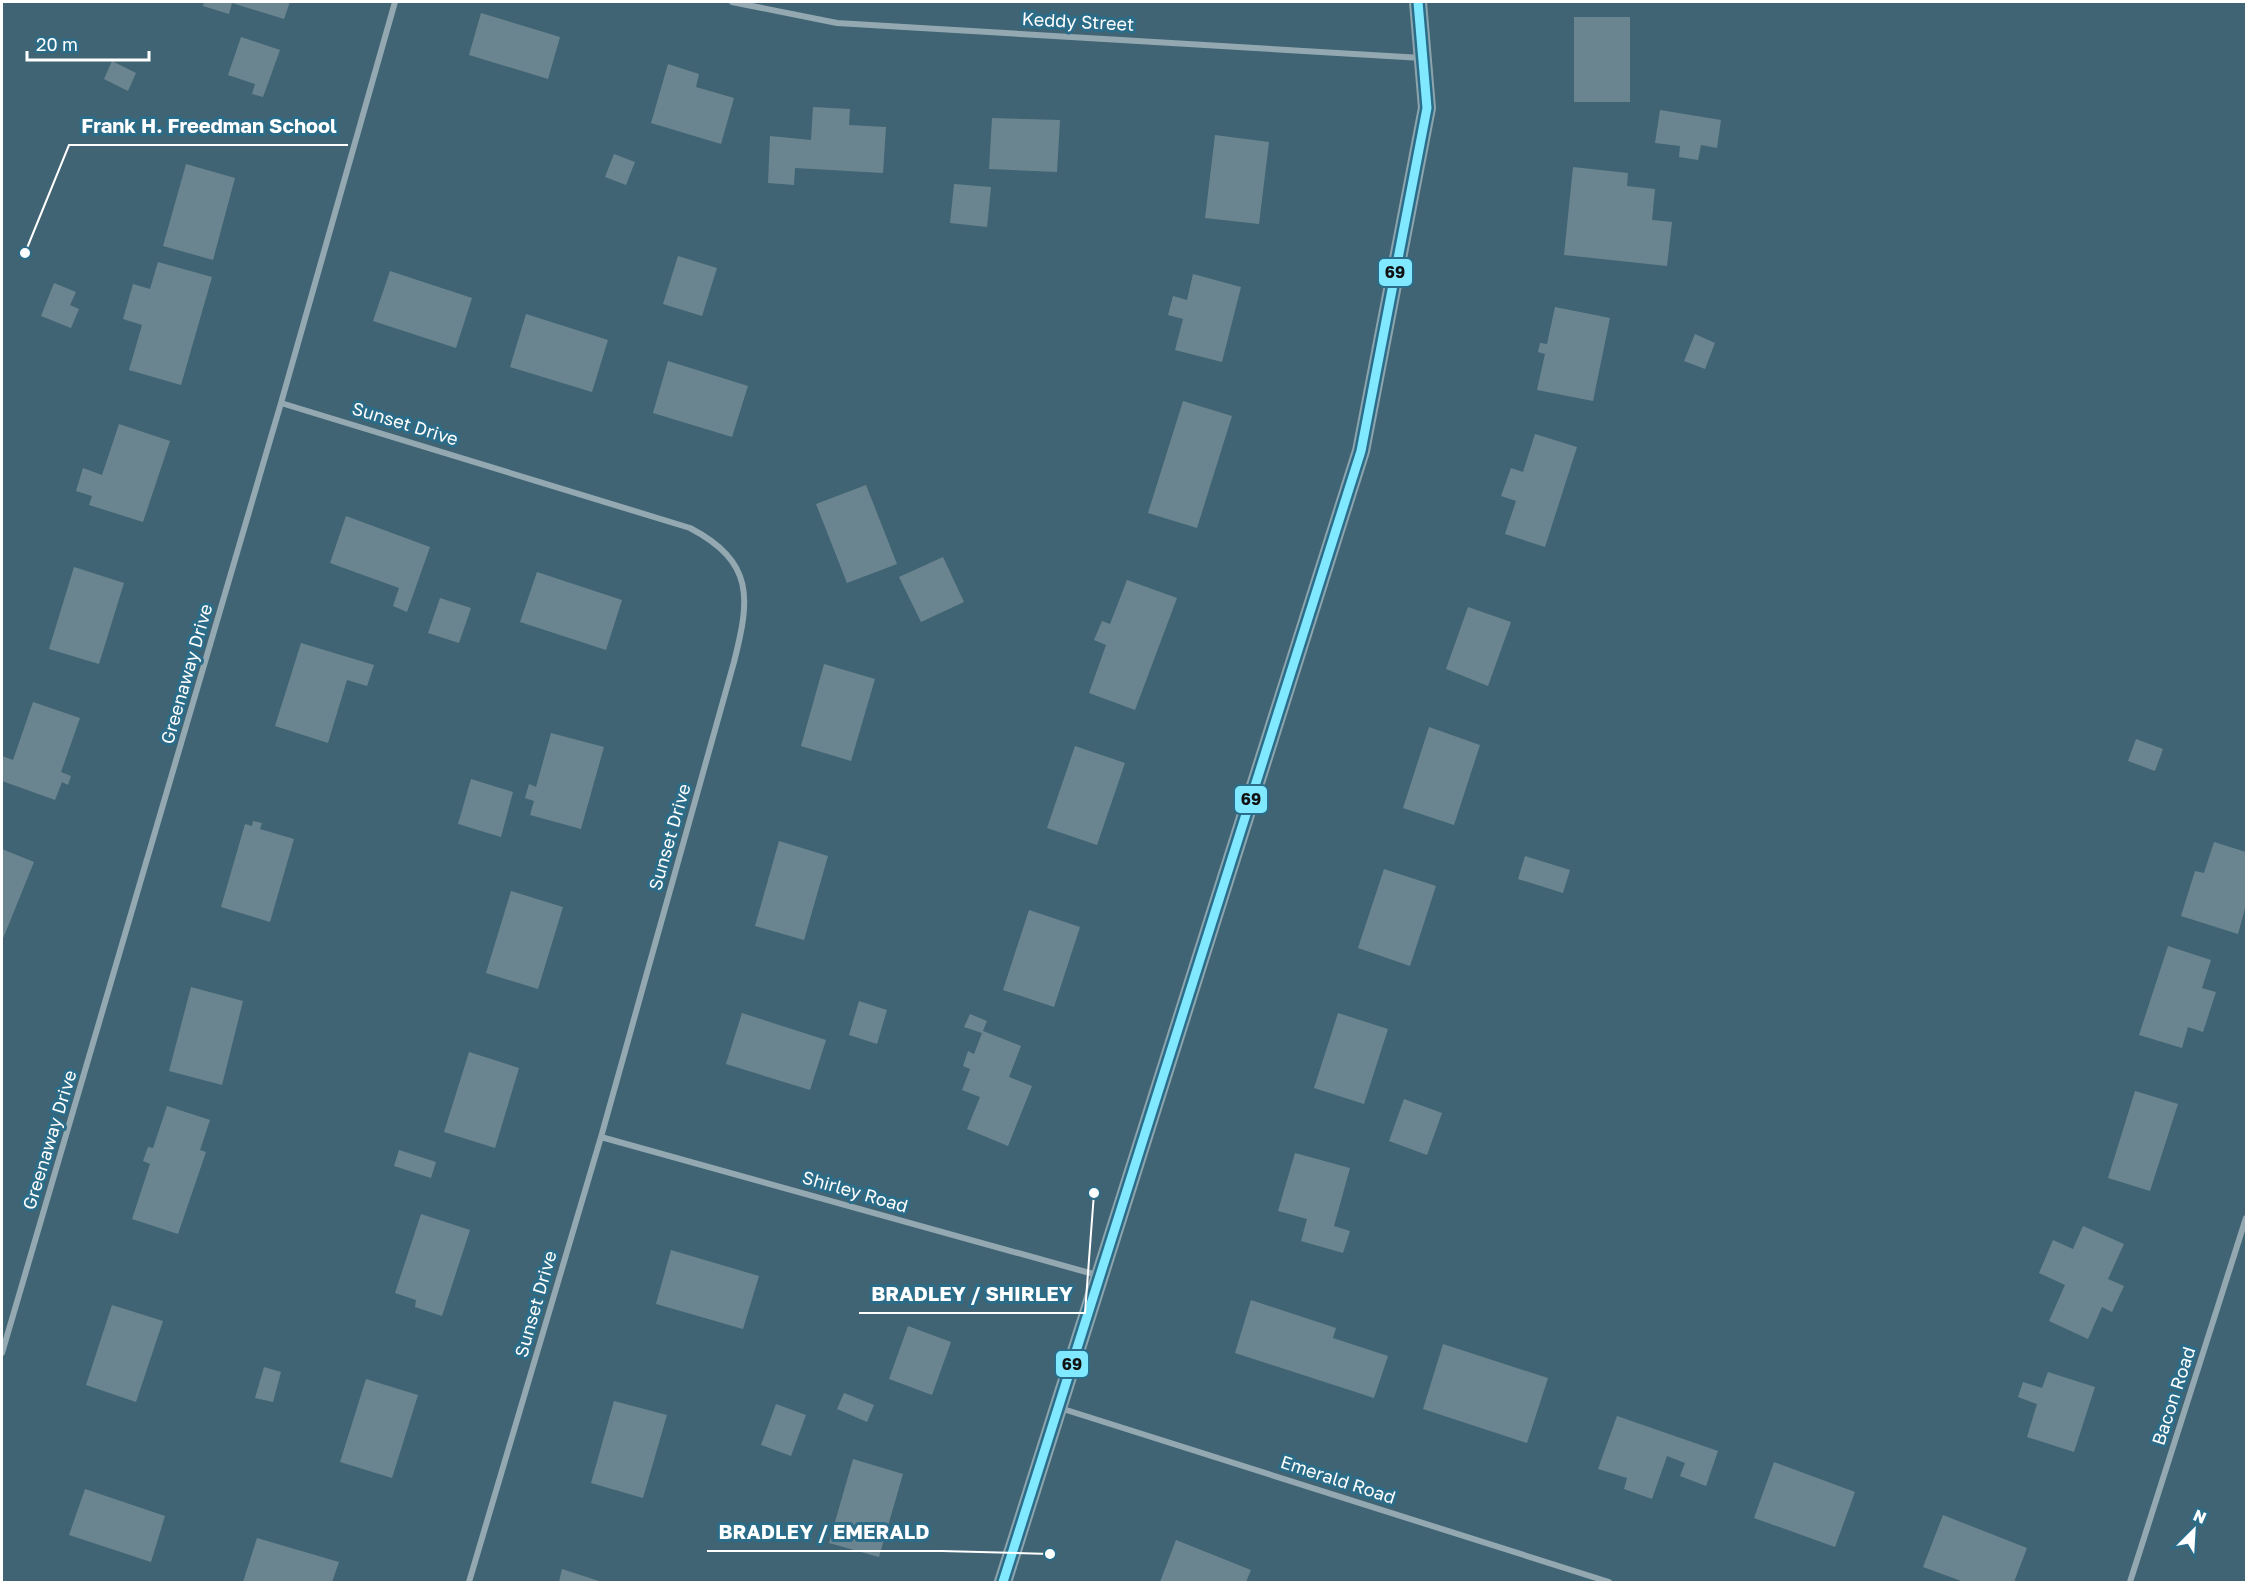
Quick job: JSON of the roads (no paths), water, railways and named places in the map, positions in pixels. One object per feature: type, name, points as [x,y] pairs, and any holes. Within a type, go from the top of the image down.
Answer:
[{"type":"main road","points":[[1003,1582],[1361,451],[1427,108],[1418,2]]},
{"type":"street","name":"Greenaway Drive","points":[[2,1353],[281,403],[395,2]]},
{"type":"street","name":"Keddy Street","points":[[732,2],[837,23],[1423,58]]},
{"type":"street","name":"Sunset Drive","points":[[281,403],[690,528],[727,553],[737,569],[743,590],[744,624],[601,1137],[469,1582]]},
{"type":"street","name":"Shirley Road","points":[[601,1137],[1100,1276]]},
{"type":"street","name":"Bacon Road","points":[[2130,1582],[2247,1218]]},
{"type":"street","name":"Emerald Road","points":[[1059,1408],[1609,1582]]},
{"type":"place","name":"Frank H. Freedman School","points":[[25,253]]},
{"type":"place","name":"BRADLEY / SHIRLEY","points":[[1094,1193]]},
{"type":"place","name":"BRADLEY / EMERALD","points":[[1050,1554]]}]
